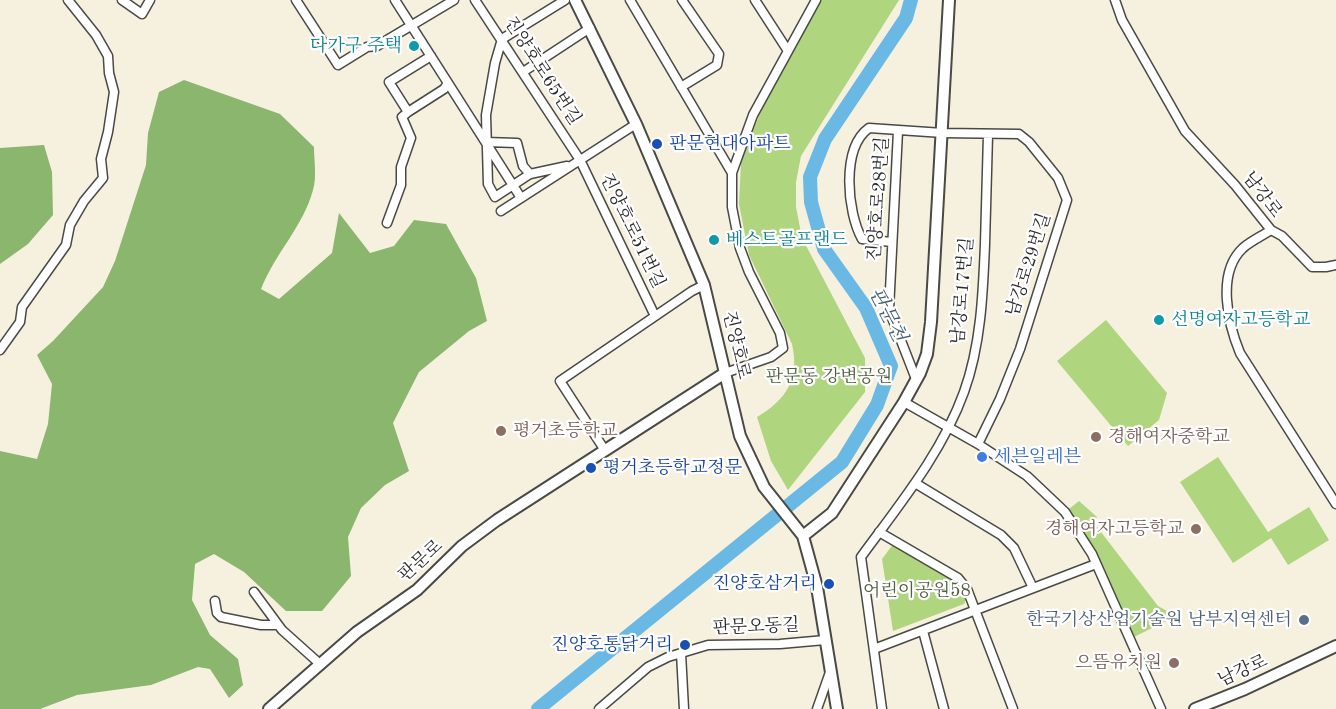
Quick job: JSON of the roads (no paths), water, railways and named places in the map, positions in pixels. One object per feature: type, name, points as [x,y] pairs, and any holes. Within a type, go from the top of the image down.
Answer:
[{"type":"street","points":[[0,350],[20,322],[22,307],[66,245],[69,225],[84,201],[103,178],[101,159],[114,92],[109,73],[108,56],[96,35],[68,0]]},
{"type":"street","points":[[122,0],[142,14],[150,0]]},
{"type":"street","points":[[296,0],[338,65],[368,47],[377,46],[454,0]]},
{"type":"street","points":[[395,0],[521,198]]},
{"type":"street","name":"진양호로65번길","points":[[475,0],[580,160]]},
{"type":"street","points":[[565,0],[502,39],[495,63],[486,115],[488,184],[495,196],[530,174],[571,165]]},
{"type":"street","name":"진양호로","points":[[575,0],[636,124],[705,285],[740,436],[764,487],[800,533],[817,587],[837,709]]},
{"type":"street","points":[[630,0],[732,173]]},
{"type":"street","points":[[681,87],[717,66],[719,60],[719,54],[682,0]]},
{"type":"street","points":[[755,0],[788,51]]},
{"type":"street","points":[[725,373],[771,357],[783,348],[780,333],[749,272],[740,248],[732,207],[732,173],[753,115],[816,0]]},
{"type":"street","points":[[800,533],[832,513],[904,402],[927,354],[932,322],[949,0]]},
{"type":"street","name":"남강로","points":[[1115,0],[1122,20],[1185,131],[1235,185],[1271,230],[1243,248],[1231,266],[1226,303],[1232,333],[1240,353],[1336,504]]},
{"type":"street","points":[[523,72],[590,28]]},
{"type":"street","points":[[408,112],[389,82],[431,56]]},
{"type":"street","points":[[387,223],[401,185],[401,167],[411,138],[402,117],[448,83]]},
{"type":"street","points":[[501,211],[636,124]]},
{"type":"street","points":[[892,242],[862,239],[855,226],[849,194],[853,156],[860,135],[869,128],[898,131]]},
{"type":"street","name":"진양호로28번길","points":[[916,379],[889,310],[898,131],[988,135]]},
{"type":"street","name":"남강로29번길","points":[[978,444],[1000,399],[1020,349],[1067,200],[1058,178],[1029,142],[1019,134],[988,135]]},
{"type":"street","name":"남강로17번길","points":[[882,709],[861,557],[915,483],[948,428],[964,391],[977,343],[983,286],[988,135]]},
{"type":"street","points":[[486,142],[517,142],[523,166],[530,174]]},
{"type":"street","name":"진양호로51번길","points":[[580,160],[655,316]]},
{"type":"street","points":[[478,186],[488,184]]},
{"type":"street","points":[[1271,230],[1282,236],[1312,267],[1336,265]]},
{"type":"street","name":"진양호로51번길","points":[[604,449],[560,381],[692,291],[705,285]]},
{"type":"street","name":"판문로","points":[[269,709],[357,632],[417,590],[462,546],[497,520],[725,373]]},
{"type":"street","points":[[904,402],[978,444],[1027,477],[1065,512],[1096,564],[1161,709]]},
{"type":"street","points":[[915,483],[1001,535],[1014,548],[1033,588]]},
{"type":"street","points":[[879,532],[958,578],[967,589],[1013,709]]},
{"type":"street","points":[[874,649],[1096,564]]},
{"type":"street","points":[[254,592],[278,625],[320,664]]},
{"type":"street","points":[[215,601],[217,613],[221,617],[261,625],[278,625]]},
{"type":"street","points":[[923,631],[944,709]]},
{"type":"street","name":"판문오동길","points":[[599,709],[648,668],[681,653],[708,645],[780,644],[825,640]]},
{"type":"street","name":"남강로","points":[[1194,709],[1245,689],[1336,646]]},
{"type":"street","points":[[681,653],[684,709]]},
{"type":"street","name":"진양호로","points":[[817,709],[830,671]]},
{"type":"waterway","name":"판문천","points":[[538,709],[842,462],[877,405],[891,366],[866,308],[824,249],[811,202],[810,177],[825,139],[906,18],[911,0]]},
{"type":"place","name":"다가구 주택","points":[[414,46]]},
{"type":"place","name":"판문현대아파트","points":[[657,144]]},
{"type":"place","name":"베스트골프랜드","points":[[714,240]]},
{"type":"place","name":"선명여자고등학교","points":[[1159,320]]},
{"type":"place","name":"평거초등학교","points":[[501,431]]},
{"type":"place","name":"경해여자중학교","points":[[1096,437]]},
{"type":"place","name":"세븐일레븐","points":[[982,457]]},
{"type":"place","name":"평거초등학교정문","points":[[591,468]]},
{"type":"place","name":"경해여자고등학교","points":[[1196,529]]},
{"type":"place","name":"진양호삼거리","points":[[829,584]]},
{"type":"place","name":"한국기상산업기술원 남부지역센터","points":[[1304,620]]},
{"type":"place","name":"진양호통닭거리","points":[[685,645]]},
{"type":"place","name":"으뜸유치원","points":[[1174,663]]},
{"type":"park label","name":"판문동 강변공원","points":[[829,377]]},
{"type":"park label","name":"어린이공원58","points":[[917,591]]}]
